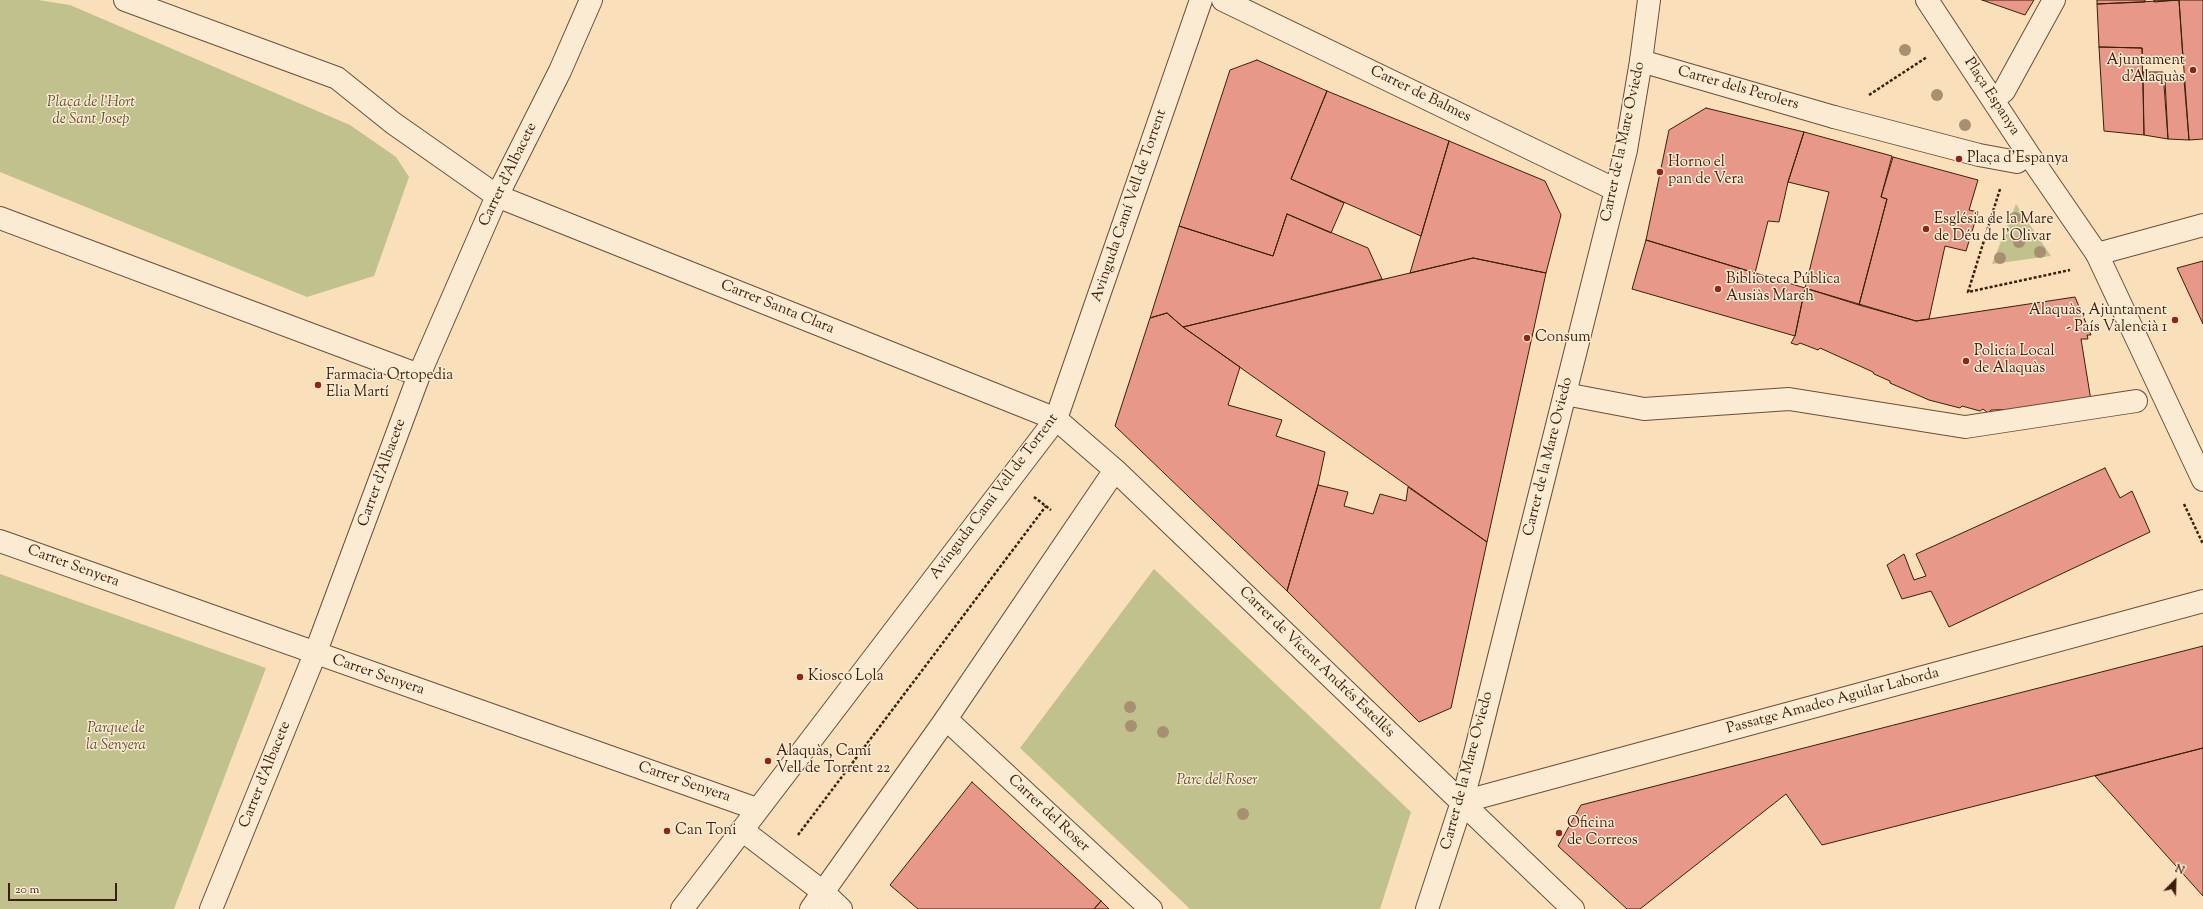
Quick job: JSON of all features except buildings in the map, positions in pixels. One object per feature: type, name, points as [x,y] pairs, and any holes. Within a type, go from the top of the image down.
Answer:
[{"type":"street","points":[[125,0],[337,78],[393,123],[497,196]]},
{"type":"street","name":"Carrer d'Albacete","points":[[211,909],[315,654],[419,375],[497,196],[560,71],[591,0]]},
{"type":"street","name":"Avinguda Camí Vell de Torrent","points":[[682,909],[1056,420],[1201,0]]},
{"type":"street","name":"Carrer de Balmes","points":[[1223,0],[1616,190]]},
{"type":"street","name":"Carrer de la Mare Oviedo","points":[[1427,909],[1462,802],[1626,150],[1641,61],[1649,0]]},
{"type":"street","name":"Plaça Espanya","points":[[1927,0],[2098,254],[2203,480]]},
{"type":"street","points":[[1993,99],[2004,91],[2054,0]]},
{"type":"street","name":"Carrer dels Perolers","points":[[1641,61],[1834,117]]},
{"type":"street","points":[[1834,117],[1979,155],[2013,161]]},
{"type":"street","name":"Carrer Santa Clara","points":[[497,196],[1056,420]]},
{"type":"street","points":[[0,218],[419,375]]},
{"type":"street","points":[[2098,254],[2203,226]]},
{"type":"street","points":[[1565,394],[1644,409],[1789,399],[1965,426],[2136,401]]},
{"type":"street","name":"Carrer de Vicent Andrés Estellés","points":[[1056,420],[1115,470],[1573,909]]},
{"type":"street","points":[[817,901],[946,719],[1115,470]]},
{"type":"street","name":"Carrer Senyera","points":[[0,541],[315,654],[757,809]]},
{"type":"street","name":"Passatge Amadeo Aguilar Laborda","points":[[1462,802],[2203,601]]},
{"type":"street","name":"Carrer del Roser","points":[[946,719],[1151,909]]},
{"type":"street","points":[[742,830],[780,859],[817,901],[841,909]]},
{"type":"path","points":[[1834,117],[1930,56]]},
{"type":"path","points":[[2013,161],[1968,292],[2075,269]]},
{"type":"path","points":[[1011,478],[1075,529]]},
{"type":"path","points":[[780,859],[1046,506]]},
{"type":"green space","name":"Plaça de l'Hort de Sant Josep","points":[[0,0],[38,0],[70,5],[350,125],[396,157],[409,177],[374,276],[307,297],[0,172]]},
{"type":"green space","points":[[2016,204],[2051,256],[1992,264]]},
{"type":"green space","name":"Parc del Roser","points":[[1154,569],[1411,812],[1380,909],[1190,909],[1020,748]]},
{"type":"green space","name":"Parque de la Senyera","points":[[0,574],[266,668],[174,909],[0,909]]},
{"type":"place","name":"Ajuntament d'Alaquàs","points":[[2193,70]]},
{"type":"place","name":"Plaça d'Espanya","points":[[1959,159]]},
{"type":"place","name":"Horno el pan de Vera","points":[[1660,172]]},
{"type":"place","name":"Església de la Mare de Déu de l'Olivar","points":[[1926,229]]},
{"type":"place","name":"Biblioteca Pública Ausiàs March","points":[[1718,289]]},
{"type":"place","name":"Alaquàs, Ajuntament - País Valencià 1","points":[[2175,320]]},
{"type":"place","name":"Consum","points":[[1527,338]]},
{"type":"place","name":"Policía Local de Alaquàs","points":[[1966,361]]},
{"type":"place","name":"Farmacia Ortopedia Elia Martí","points":[[318,385]]},
{"type":"place","name":"Kiosco Lola","points":[[800,677]]},
{"type":"place","name":"Alaquàs, Camí Vell de Torrent 22","points":[[768,761]]},
{"type":"place","name":"Can Toni","points":[[667,831]]},
{"type":"place","name":"Oficina de Correos","points":[[1559,833]]}]
